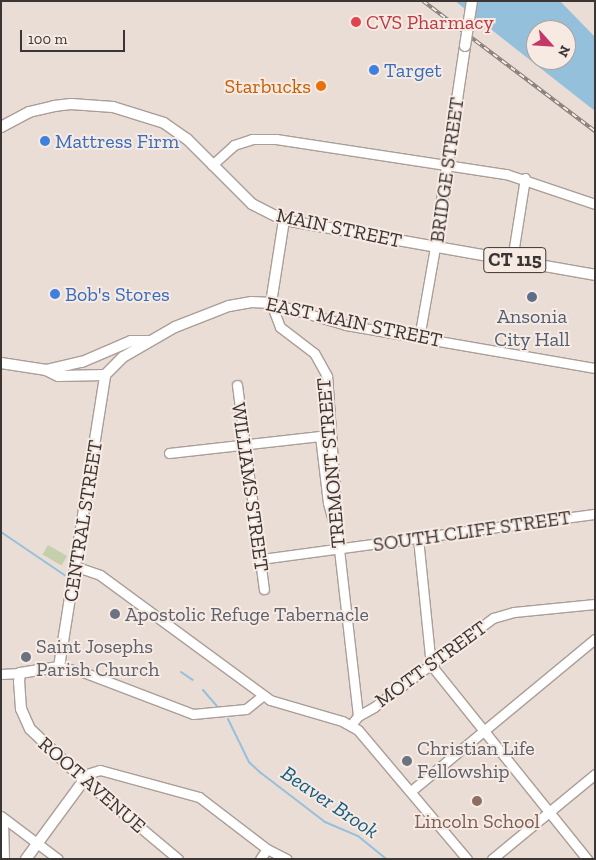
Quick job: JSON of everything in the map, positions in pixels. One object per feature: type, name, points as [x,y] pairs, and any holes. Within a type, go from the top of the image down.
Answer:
[{"type":"main road","name":"BRIDGE STREET","points":[[435,247],[472,1]]},
{"type":"main road","name":"MAIN STREET","points":[[1,127],[29,112],[54,106],[71,104],[113,107],[164,123],[187,140],[252,204],[284,220],[595,275]]},
{"type":"main road","name":"TREMONT STREET","points":[[272,303],[284,220]]},
{"type":"main road","name":"EAST MAIN STREET","points":[[105,375],[118,361],[149,341],[229,306],[252,302],[272,303]]},
{"type":"main road","name":"EAST MAIN STREET","points":[[46,370],[82,362],[131,341],[149,341]]},
{"type":"main road","points":[[82,362],[105,375]]},
{"type":"main road","points":[[1,363],[46,370],[58,376],[105,375]]},
{"type":"main road","name":"CENTRAL STREET","points":[[59,667],[77,566],[105,375]]},
{"type":"main road","points":[[20,673],[59,667]]},
{"type":"main road","name":"ROOT AVENUE","points":[[20,673],[21,709],[30,729],[84,780]]},
{"type":"main road","points":[[26,859],[84,780]]},
{"type":"street","points":[[212,165],[234,145],[252,139],[276,139],[525,178],[595,204]]},
{"type":"street","points":[[512,260],[525,178]]},
{"type":"street","name":"BRIDGE STREET","points":[[419,338],[435,247]]},
{"type":"street","name":"EAST MAIN STREET","points":[[272,303],[346,325],[595,368]]},
{"type":"street","name":"TREMONT STREET","points":[[272,303],[280,327],[314,353],[327,376],[339,550],[358,716]]},
{"type":"street","name":"WILLIAMS STREET","points":[[237,385],[264,589]]},
{"type":"street","points":[[169,453],[320,436],[328,503],[339,550]]},
{"type":"street","name":"SOUTH CLIFF STREET","points":[[261,559],[595,514]]},
{"type":"street","points":[[418,538],[430,665],[481,731],[587,859]]},
{"type":"street","points":[[77,566],[100,575],[262,695],[283,706],[351,726],[364,735],[467,859]]},
{"type":"street","name":"MOTT STREET","points":[[358,716],[374,708],[493,618],[514,612],[594,605]]},
{"type":"street","points":[[411,792],[481,731],[595,638]]},
{"type":"street","points":[[59,667],[83,672],[193,714],[246,709],[262,695]]},
{"type":"street","points":[[1,674],[20,673]]},
{"type":"street","points":[[351,726],[358,716]]},
{"type":"street","points":[[84,780],[92,771],[100,770],[199,797],[267,849],[287,859]]},
{"type":"street","points":[[492,859],[595,774]]},
{"type":"street","name":"ROOT AVENUE","points":[[84,780],[178,859]]},
{"type":"street","points":[[2,817],[38,842],[58,859]]},
{"type":"street","points":[[2,817],[4,859]]},
{"type":"street","points":[[260,859],[267,849]]},
{"type":"green space","points":[[48,545],[67,556],[62,566],[42,555]]},
{"type":"water","points":[[455,1],[560,1],[595,37],[595,111],[543,70],[576,70],[576,20],[526,20],[526,57]]},
{"type":"waterway","points":[[1,532],[66,576]]},
{"type":"waterway","name":"Beaver Brook","points":[[181,672],[193,680]]},
{"type":"waterway","name":"Beaver Brook","points":[[203,690],[217,706]]},
{"type":"waterway","name":"Beaver Brook","points":[[228,719],[249,762],[261,773],[325,822],[358,836],[386,859]]},
{"type":"railway","points":[[423,1],[595,131]]},
{"type":"place","name":"CVS Pharmacy","points":[[356,22]]},
{"type":"place","name":"Target","points":[[374,70]]},
{"type":"place","name":"Starbucks","points":[[321,86]]},
{"type":"place","name":"Mattress Firm","points":[[45,141]]},
{"type":"place","name":"Bob's Stores","points":[[55,294]]},
{"type":"place","name":"Ansonia City Hall","points":[[532,297]]},
{"type":"place","name":"Apostolic Refuge Tabernacle","points":[[115,614]]},
{"type":"place","name":"Saint Josephs Parish Church","points":[[26,657]]},
{"type":"place","name":"Christian Life Fellowship","points":[[407,761]]},
{"type":"place","name":"Lincoln School","points":[[477,801]]}]
